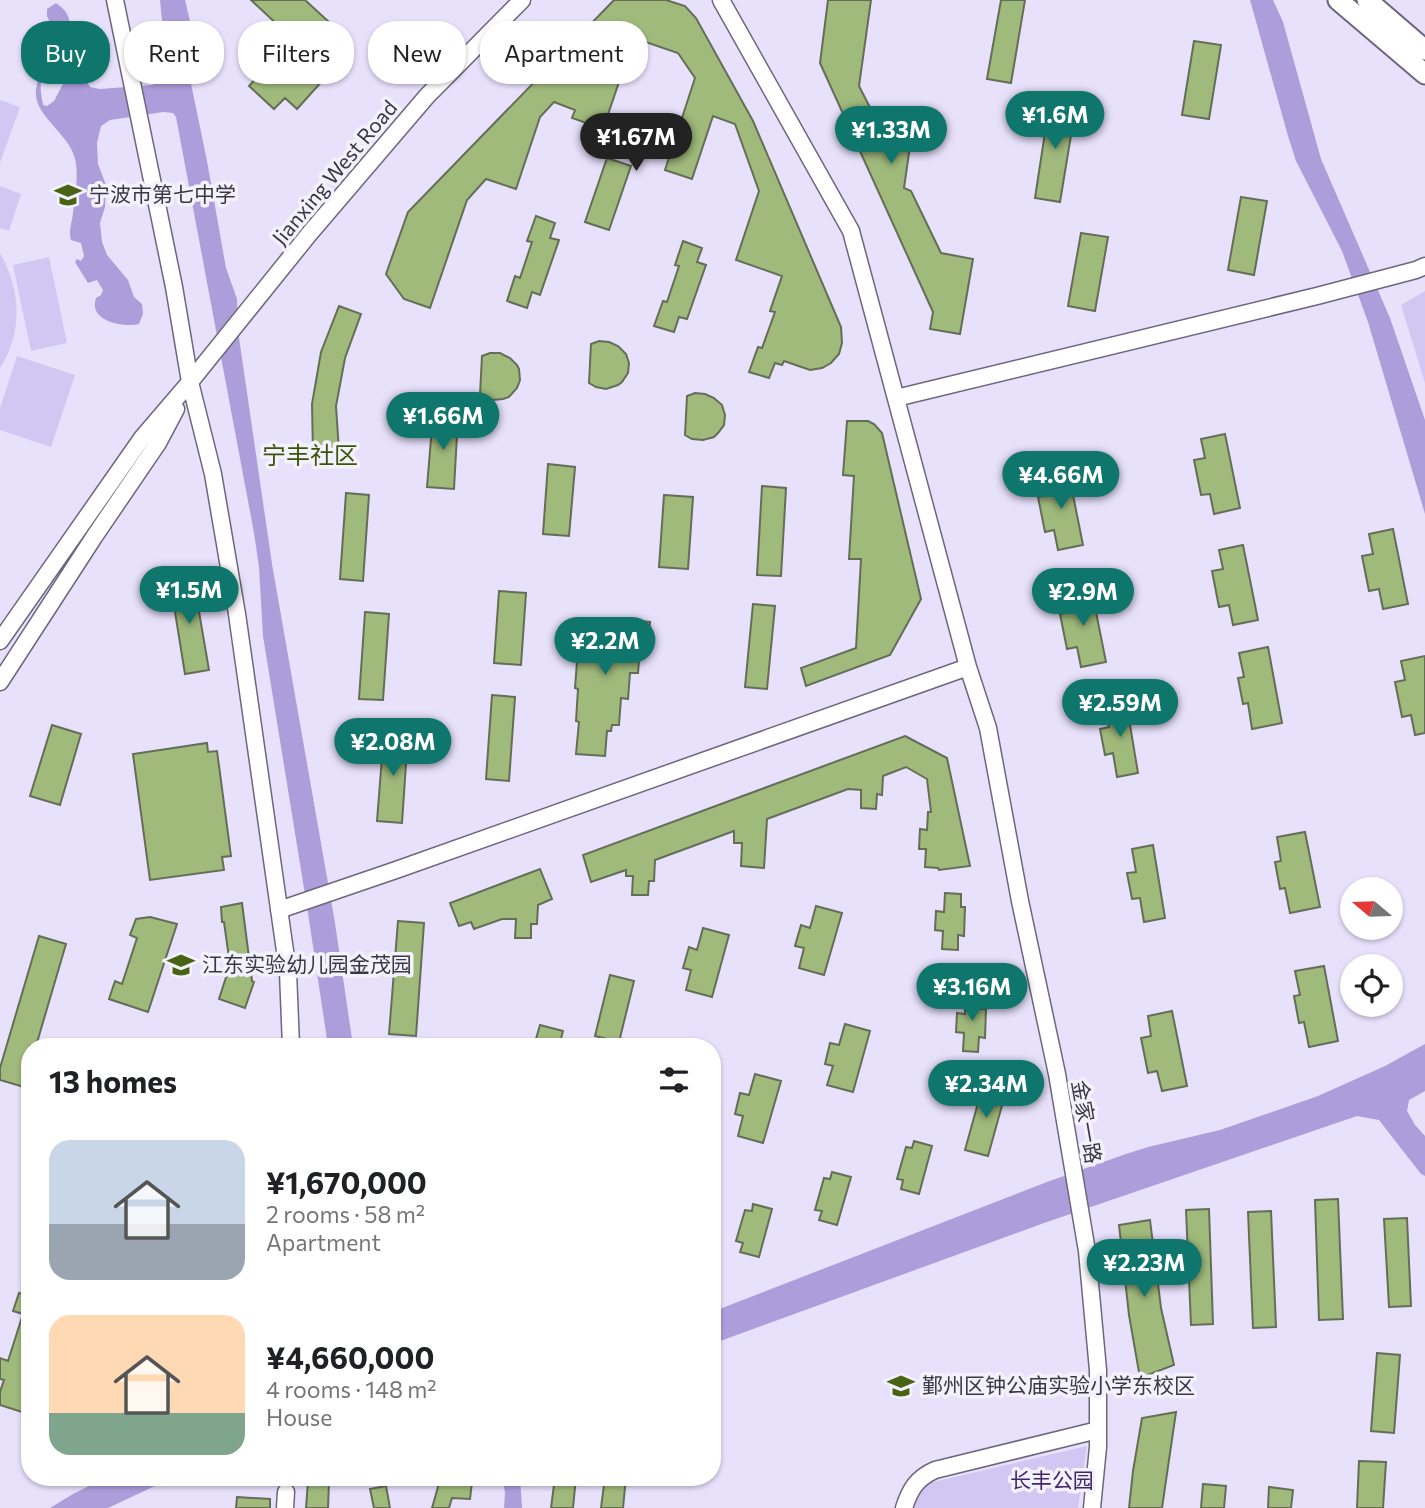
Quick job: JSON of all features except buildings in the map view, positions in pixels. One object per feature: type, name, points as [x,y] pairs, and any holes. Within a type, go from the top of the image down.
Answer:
[{"type":"main road","points":[[1338,0],[1424,74]]},
{"type":"main road","points":[[1367,0],[1425,50]]},
{"type":"street","points":[[115,0],[174,287],[190,382],[213,474],[237,614],[283,908],[291,1038]]},
{"type":"street","name":"Jianxing West Road","points":[[0,641],[142,438],[310,233],[427,96],[522,0]]},
{"type":"street","name":"金家一路","points":[[721,0],[851,231],[968,667],[988,728],[1020,901],[1057,1074],[1087,1251],[1098,1370],[1098,1447],[1092,1508]]},
{"type":"street","points":[[896,398],[1317,296],[1425,266]]},
{"type":"street","name":"Jianxing West Road","points":[[0,682],[158,443],[190,382]]},
{"type":"street","points":[[283,908],[968,667]]},
{"type":"street","points":[[904,1508],[922,1476],[935,1470],[1098,1430]]},
{"type":"green space","points":[[0,100],[20,107],[0,163]]},
{"type":"green space","points":[[0,186],[21,194],[9,231],[0,228]]},
{"type":"green space","points":[[0,253],[12,282],[16,326],[13,340],[0,368]]},
{"type":"green space","points":[[49,257],[67,343],[31,351],[13,265]]},
{"type":"green space","points":[[1425,291],[1425,383],[1401,305]]},
{"type":"green space","points":[[17,356],[75,375],[51,447],[0,430],[0,408]]},
{"type":"green space","name":"长丰公园","points":[[1087,1446],[1078,1508],[909,1508],[916,1486]]},
{"type":"shaded area","points":[[160,0],[185,0],[190,21],[162,21]]},
{"type":"shaded area","points":[[1250,0],[1273,0],[1283,22],[1321,159],[1390,318],[1425,420],[1425,514],[1368,322],[1342,251],[1296,161]]},
{"type":"shaded area","points":[[56,3],[70,21],[49,21],[47,9]]},
{"type":"shaded area","points":[[38,84],[41,84],[43,105],[47,106],[54,101],[63,84],[88,84],[90,87],[100,89],[191,84],[226,268],[237,299],[238,331],[272,564],[335,923],[352,1038],[327,1038],[263,636],[254,533],[176,117],[173,113],[163,112],[110,120],[101,126],[97,143],[98,164],[106,185],[105,207],[100,223],[102,242],[107,255],[128,280],[134,297],[142,304],[143,314],[139,324],[116,324],[97,312],[96,298],[103,290],[97,280],[88,283],[75,262],[77,259],[81,261],[84,256],[81,243],[71,240],[70,237],[76,164],[68,144],[46,117],[36,99]]},
{"type":"shaded area","points":[[1425,1044],[1425,1091],[1409,1100],[1407,1111],[1425,1136],[1425,1176],[1379,1120],[1357,1116],[1044,1223],[721,1341],[721,1309],[1047,1182],[1148,1147],[1220,1130],[1318,1096],[1385,1066]]},
{"type":"shaded area","points":[[89,1486],[155,1486],[108,1508],[50,1508]]},
{"type":"shaded area","points":[[504,1486],[521,1486],[522,1508],[504,1508]]},
{"type":"place","name":"宁波市第七中学","points":[[68,195]]},
{"type":"place","name":"江东实验幼儿园金茂园","points":[[181,965]]},
{"type":"place","name":"鄞州区钟公庙实验小学东校区","points":[[901,1386]]},
{"type":"district","name":"宁丰社区","points":[[310,456]]}]
